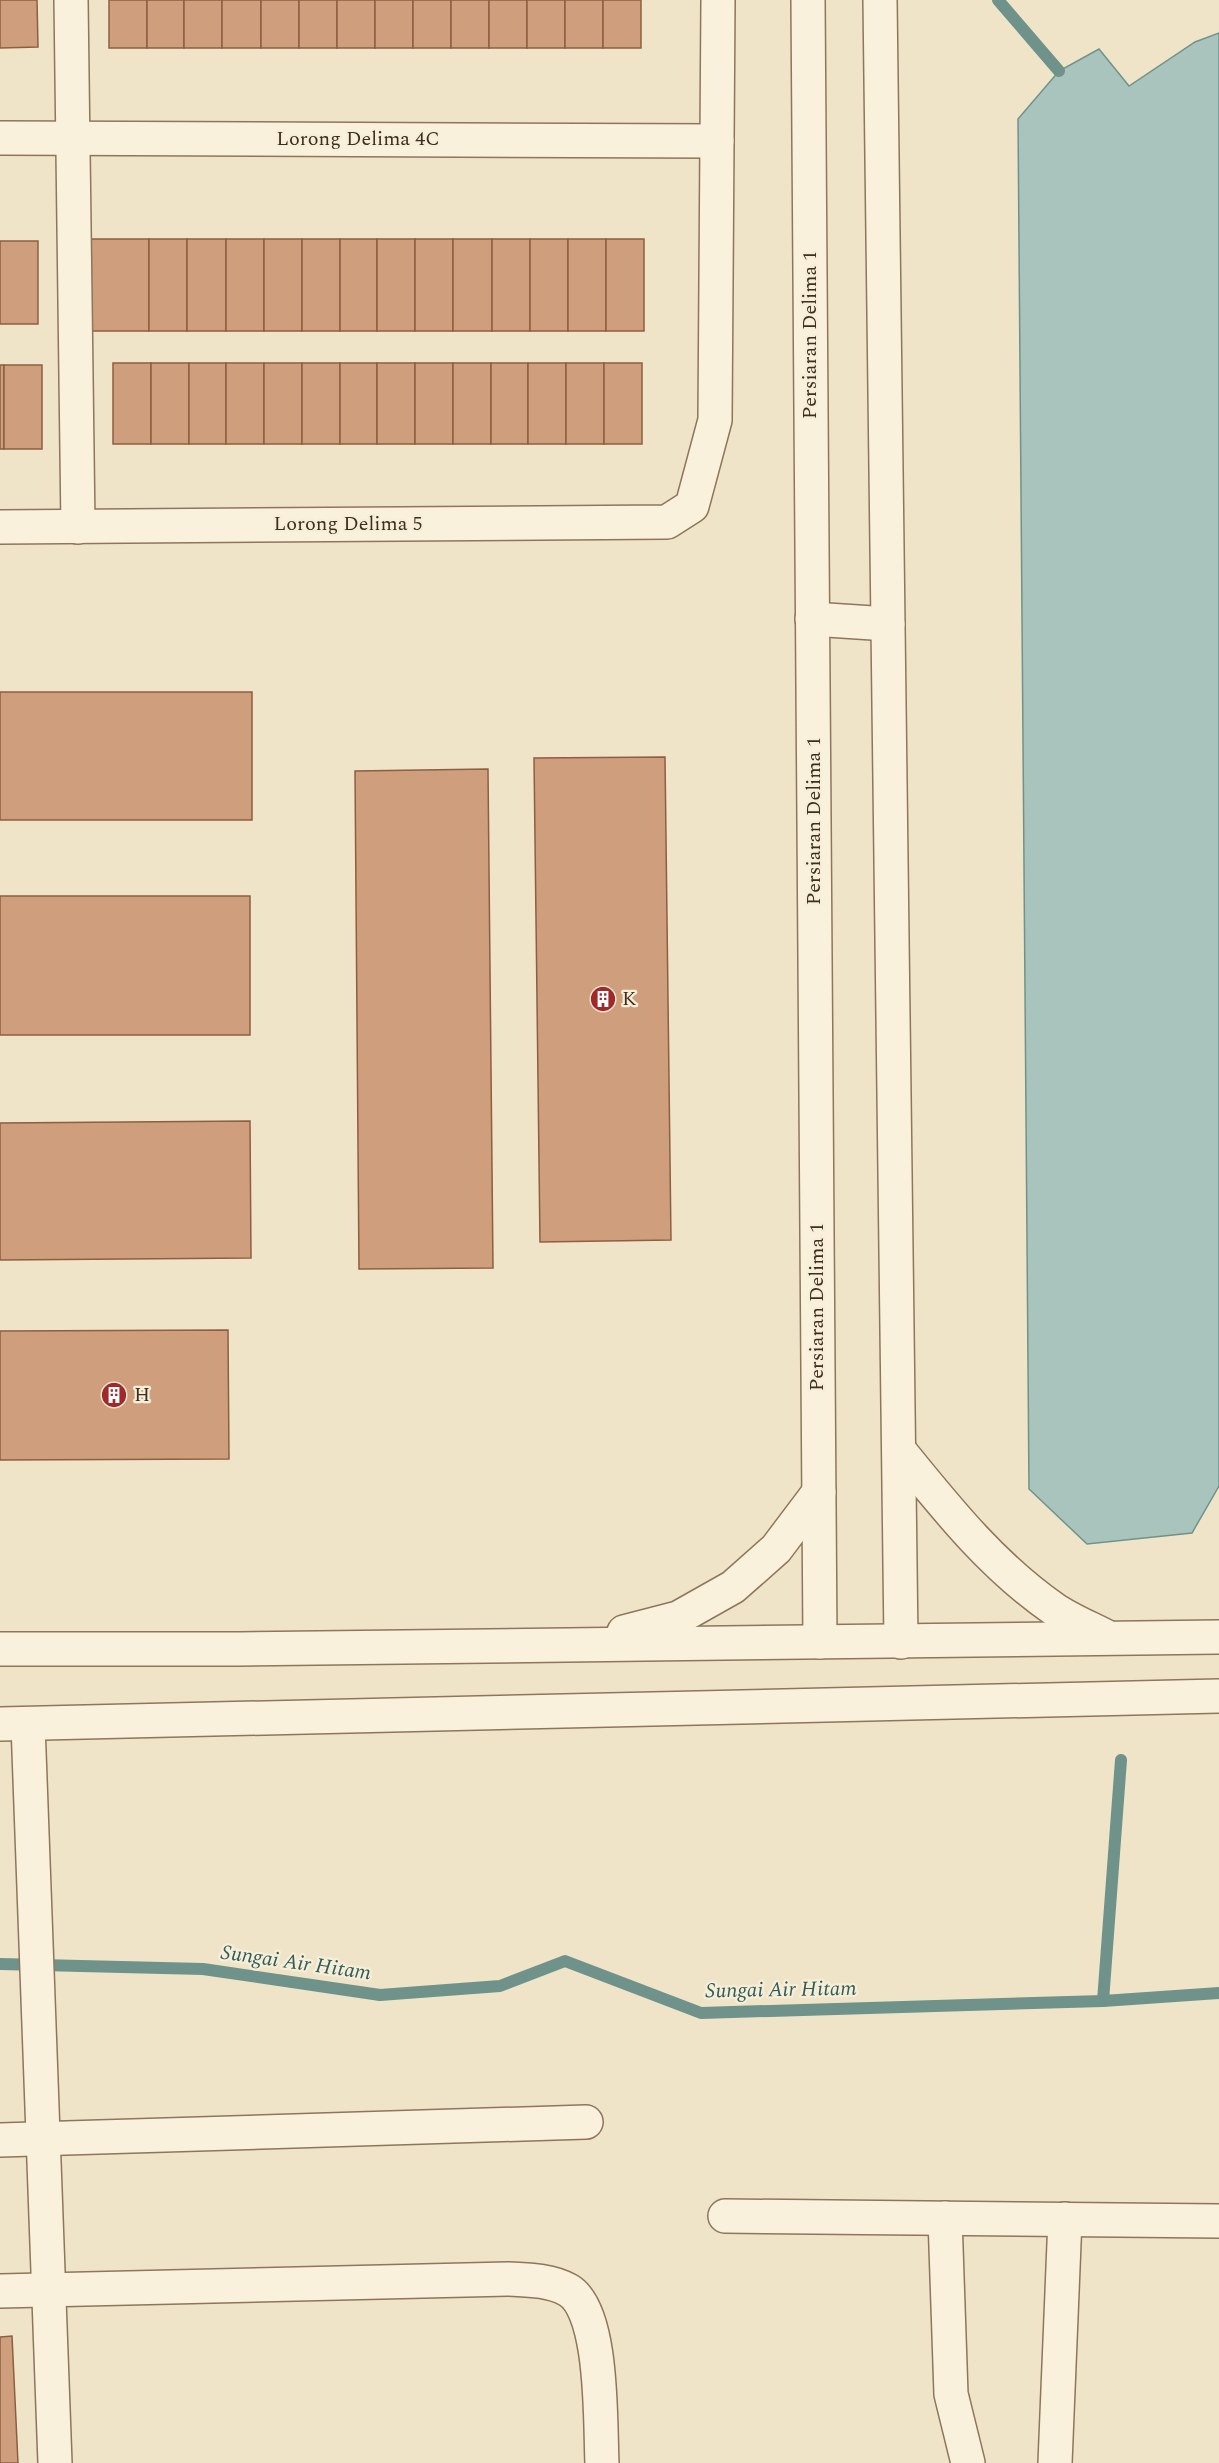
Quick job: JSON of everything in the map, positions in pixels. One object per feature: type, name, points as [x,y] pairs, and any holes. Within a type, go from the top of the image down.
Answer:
[{"type":"street","points":[[71,0],[78,527]]},
{"type":"street","points":[[717,0],[717,141]]},
{"type":"street","name":"Persiaran Delima 1","points":[[808,0],[820,1642]]},
{"type":"street","points":[[880,0],[901,1642]]},
{"type":"street","name":"Lorong Delima 4C","points":[[0,138],[717,141]]},
{"type":"street","name":"Lorong Delima 5","points":[[0,527],[667,522],[692,506],[715,420],[717,141]]},
{"type":"street","points":[[812,619],[888,624]]},
{"type":"street","points":[[899,1450],[946,1509],[994,1561],[1055,1609],[1111,1639]]},
{"type":"street","points":[[575,1646],[678,1618],[733,1587],[776,1549],[819,1492]]},
{"type":"street","points":[[0,1649],[575,1646],[1219,1637]]},
{"type":"street","points":[[55,2463],[33,1850],[14,1724],[1219,1695]]},
{"type":"street","points":[[0,2140],[43,2127],[586,2122]]},
{"type":"street","points":[[725,2216],[1219,2221]]},
{"type":"street","points":[[945,2218],[951,2394],[968,2463]]},
{"type":"street","points":[[1055,2463],[1065,2219]]},
{"type":"street","points":[[0,2291],[497,2279],[544,2281],[569,2290],[585,2308],[595,2339],[602,2463]]},
{"type":"water","points":[[1219,33],[1219,1486],[1192,1533],[1087,1544],[1029,1489],[1018,119],[1059,71],[1099,49],[1129,86],[1195,42]]},
{"type":"building","points":[[0,0],[37,0],[38,47],[0,48]]},
{"type":"building","points":[[109,0],[147,0],[147,48],[109,48]]},
{"type":"building","points":[[147,0],[184,0],[184,48],[147,48]]},
{"type":"building","points":[[184,0],[222,0],[222,48],[184,48]]},
{"type":"building","points":[[222,0],[261,0],[261,48],[222,48]]},
{"type":"building","points":[[261,0],[299,0],[299,48],[261,48]]},
{"type":"building","points":[[299,0],[337,0],[337,48],[299,48]]},
{"type":"building","points":[[337,0],[375,0],[375,48],[337,48]]},
{"type":"building","points":[[375,0],[413,0],[413,48],[375,48]]},
{"type":"building","points":[[413,0],[451,0],[451,48],[413,48]]},
{"type":"building","points":[[451,0],[489,0],[489,48],[451,48]]},
{"type":"building","points":[[489,0],[527,0],[527,48],[489,48]]},
{"type":"building","points":[[527,0],[565,0],[565,48],[527,48]]},
{"type":"building","points":[[565,0],[603,0],[603,48],[565,48]]},
{"type":"building","points":[[603,0],[641,0],[641,48],[603,48]]},
{"type":"building","points":[[90,239],[149,239],[149,331],[90,331]]},
{"type":"building","points":[[149,239],[187,239],[187,331],[149,331]]},
{"type":"building","points":[[187,239],[226,239],[226,331],[187,331]]},
{"type":"building","points":[[226,239],[264,239],[264,331],[226,331]]},
{"type":"building","points":[[264,239],[302,239],[302,331],[264,331]]},
{"type":"building","points":[[302,239],[340,239],[340,331],[302,331]]},
{"type":"building","points":[[340,239],[377,239],[377,331],[340,331]]},
{"type":"building","points":[[377,239],[415,239],[415,331],[377,331]]},
{"type":"building","points":[[415,239],[453,239],[453,331],[415,331]]},
{"type":"building","points":[[453,239],[492,239],[492,331],[453,331]]},
{"type":"building","points":[[492,239],[530,239],[530,331],[492,331]]},
{"type":"building","points":[[530,239],[568,239],[568,331],[530,331]]},
{"type":"building","points":[[568,239],[606,239],[606,331],[568,331]]},
{"type":"building","points":[[606,239],[644,239],[644,331],[606,331]]},
{"type":"building","points":[[0,241],[38,241],[38,324],[0,324]]},
{"type":"building","points":[[113,363],[151,363],[151,444],[113,444]]},
{"type":"building","points":[[151,363],[189,363],[189,444],[151,444]]},
{"type":"building","points":[[189,363],[226,363],[226,444],[189,444]]},
{"type":"building","points":[[226,363],[264,363],[264,444],[226,444]]},
{"type":"building","points":[[264,363],[302,363],[302,444],[264,444]]},
{"type":"building","points":[[302,363],[340,363],[340,444],[302,444]]},
{"type":"building","points":[[340,363],[377,363],[377,444],[340,444]]},
{"type":"building","points":[[377,363],[415,363],[415,444],[377,444]]},
{"type":"building","points":[[415,363],[453,363],[453,444],[415,444]]},
{"type":"building","points":[[453,363],[491,363],[491,444],[453,444]]},
{"type":"building","points":[[491,363],[528,363],[528,444],[491,444]]},
{"type":"building","points":[[528,363],[566,363],[566,444],[528,444]]},
{"type":"building","points":[[566,363],[604,363],[604,444],[566,444]]},
{"type":"building","points":[[604,363],[642,363],[642,444],[604,444]]},
{"type":"building","points":[[0,365],[4,365],[4,449],[0,449]]},
{"type":"building","points":[[4,365],[42,365],[42,449],[4,449]]},
{"type":"building","points":[[0,692],[252,692],[252,820],[0,820]]},
{"type":"building","name":"K","points":[[665,757],[671,1240],[540,1242],[534,758]]},
{"type":"building","points":[[488,769],[493,1268],[359,1269],[355,771]]},
{"type":"building","points":[[0,896],[250,896],[250,1035],[0,1035]]},
{"type":"building","points":[[250,1121],[251,1258],[0,1260],[0,1123]]},
{"type":"building","name":"H","points":[[228,1330],[229,1459],[0,1460],[0,1331]]},
{"type":"building","points":[[12,2336],[18,2463],[0,2463],[0,2337]]},
{"type":"waterway","points":[[998,0],[1059,71]]},
{"type":"waterway","points":[[1103,2001],[1121,1760]]},
{"type":"waterway","name":"Sungai Air Hitam","points":[[0,1964],[203,1969],[380,1995],[500,1986],[565,1961],[701,2013],[1103,2001],[1219,1993]]},
{"type":"place","name":"K","points":[[603,999]]},
{"type":"place","name":"H","points":[[114,1395]]}]
